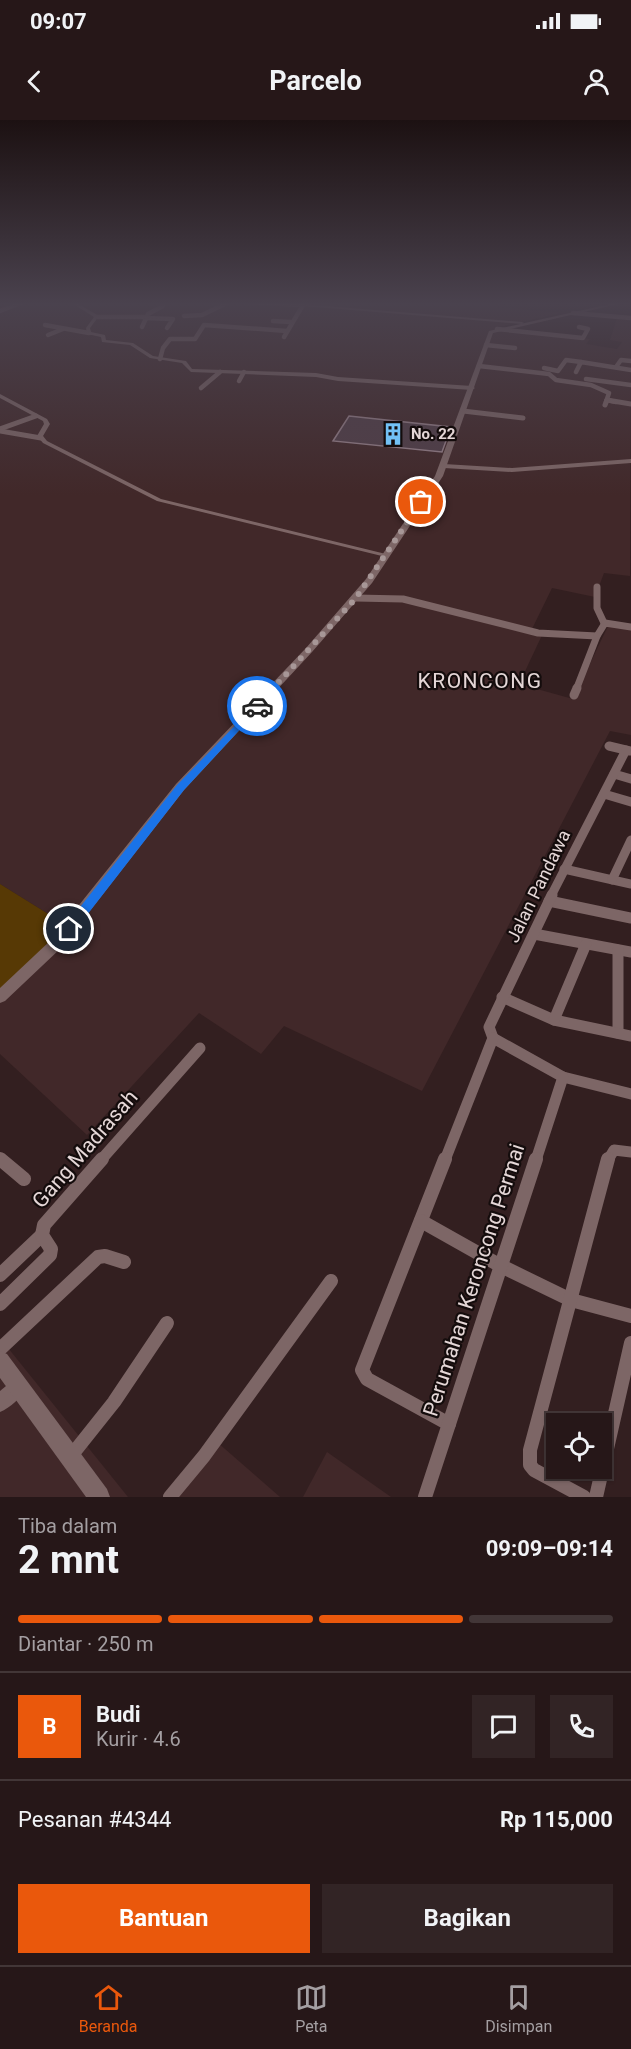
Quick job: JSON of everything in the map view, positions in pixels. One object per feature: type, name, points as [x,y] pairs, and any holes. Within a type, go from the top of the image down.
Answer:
[{"type":"main road","points":[[0,997],[56,944],[180,787],[356,598],[438,478],[479,366]]},
{"type":"main road","points":[[0,1361],[99,1497]]},
{"type":"street","points":[[188,366],[191,370],[316,375],[334,379],[472,388]]},
{"type":"street","points":[[481,366],[631,385]]},
{"type":"street","points":[[482,366],[524,370],[528,366]]},
{"type":"street","points":[[530,366],[558,370],[561,366]]},
{"type":"street","points":[[576,372],[579,366]]},
{"type":"street","points":[[610,373],[614,366]]},
{"type":"street","points":[[615,366],[631,370]]},
{"type":"street","points":[[201,388],[220,372]]},
{"type":"street","points":[[239,381],[244,372]]},
{"type":"street","points":[[549,374],[556,381],[592,385],[609,393],[606,402],[631,404]]},
{"type":"street","points":[[0,396],[46,422],[41,438]]},
{"type":"street","points":[[463,411],[523,418]]},
{"type":"street","points":[[0,430],[36,416]]},
{"type":"street","points":[[0,430],[41,438],[83,463],[159,500],[386,555]]},
{"type":"street","points":[[444,466],[512,470],[631,461]]},
{"type":"street","points":[[597,586],[597,608],[604,623]]},
{"type":"street","points":[[356,598],[394,597],[538,633],[597,636]]},
{"type":"street","points":[[604,623],[631,627]]},
{"type":"street","points":[[574,695],[604,623]]},
{"type":"street","points":[[609,746],[628,751]]},
{"type":"street","name":"Jalan Pandawa","points":[[449,1424],[362,1374],[493,1038],[489,1027],[564,869],[628,751]]},
{"type":"street","points":[[614,774],[631,779]]},
{"type":"street","points":[[604,794],[631,802]]},
{"type":"street","points":[[612,880],[627,863],[631,840]]},
{"type":"street","points":[[564,869],[631,884]]},
{"type":"street","points":[[549,901],[631,918]]},
{"type":"street","points":[[534,934],[631,952]]},
{"type":"street","points":[[554,1020],[586,944]]},
{"type":"street","points":[[618,950],[618,1034]]},
{"type":"street","points":[[502,997],[554,1020],[631,1036]]},
{"type":"street","points":[[493,1038],[563,1077],[631,1094]]},
{"type":"street","name":"Gang Madrasah","points":[[0,1304],[50,1256],[51,1249],[42,1234],[44,1225],[200,1048]]},
{"type":"street","name":"Perumahan Keroncong Permai","points":[[425,1497],[563,1077]]},
{"type":"street","points":[[584,1497],[534,1470],[529,1458],[610,1152],[617,1149],[631,1152]]},
{"type":"street","points":[[0,1159],[24,1179]]},
{"type":"street","points":[[421,1221],[501,1266],[572,1300],[631,1316]]},
{"type":"street","points":[[0,1275],[42,1234]]},
{"type":"street","points":[[0,1349],[98,1257],[105,1256],[124,1262]]},
{"type":"street","points":[[170,1497],[204,1456],[331,1281]]},
{"type":"street","points":[[70,1458],[114,1402],[167,1323]]},
{"type":"street","points":[[596,1497],[631,1343]]},
{"type":"street","points":[[0,1403],[18,1387]]},
{"type":"shaded area","points":[[0,366],[631,366],[630,576],[604,573],[595,597],[552,588],[532,629],[544,631],[519,684],[573,699],[609,624],[631,629],[631,735],[610,731],[422,1091],[284,1026],[261,1054],[199,1013],[87,1135],[0,1054],[0,994],[66,925],[0,884]]},
{"type":"shaded area","points":[[0,884],[66,925],[0,994]]},
{"type":"shaded area","points":[[0,1338],[128,1497],[0,1497]]},
{"type":"shaded area","points":[[217,1442],[280,1497],[173,1497]]},
{"type":"shaded area","points":[[327,1452],[391,1497],[303,1497]]},
{"type":"building","name":"No. 22","points":[[349,416],[451,427],[442,452],[333,441]]},
{"type":"way so far","points":[[257,706],[356,598],[401,535],[421,502]]},
{"type":"place","name":"No. 22","points":[[393,434]]},
{"type":"district","name":"KRONCONG","points":[[480,681]]},
{"type":"route","points":[[69,929],[180,787],[257,706]]}]
